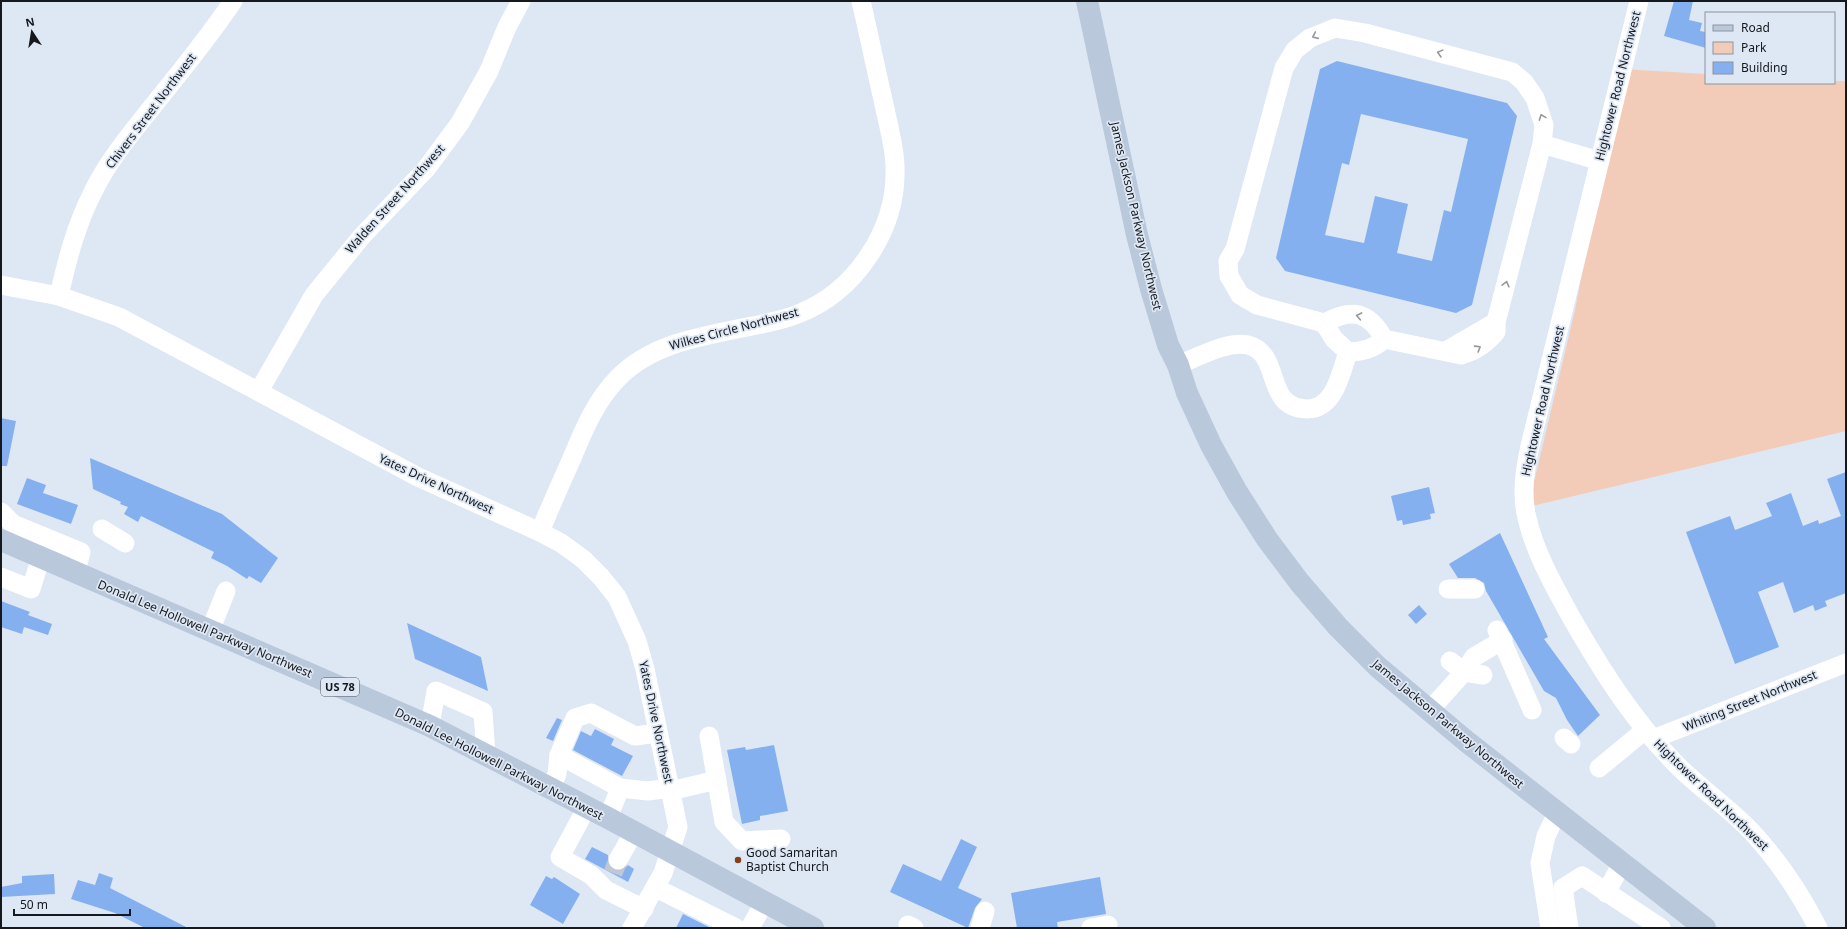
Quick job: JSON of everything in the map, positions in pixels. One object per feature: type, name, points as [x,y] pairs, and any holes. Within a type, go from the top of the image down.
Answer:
[{"type":"main road","name":"James Jackson Parkway Northwest","points":[[1088,1],[1149,283],[1168,345],[1178,365],[1187,393],[1211,445],[1266,539],[1300,583],[1338,627],[1378,667],[1429,711],[1705,928]]},
{"type":"main road","name":"Donald Lee Hollowell Parkway Northwest","points":[[1,540],[430,726],[608,818],[813,928]]},
{"type":"street","name":"Chivers Street Northwest","points":[[59,296],[72,244],[93,191],[110,163],[128,138],[209,36],[233,1]]},
{"type":"street","name":"Walden Street Northwest","points":[[259,391],[314,295],[362,236],[426,169],[460,123],[489,71],[507,27],[521,1]]},
{"type":"street","name":"Wilkes Circle Northwest","points":[[540,532],[589,418],[602,397],[620,376],[642,358],[667,346],[694,338],[776,321],[799,314],[821,302],[842,287],[861,266],[876,244],[886,221],[893,196],[895,168],[892,141],[861,1]]},
{"type":"street","name":"Hightower Road Northwest","points":[[1640,1],[1530,446],[1525,470],[1524,494],[1527,517],[1533,539],[1561,599],[1597,663],[1615,691],[1649,735],[1675,763],[1756,837],[1790,880],[1806,905],[1818,928]]},
{"type":"street","points":[[1335,28],[1365,33],[1512,72],[1524,82],[1535,98],[1544,125],[1542,144],[1496,322],[1496,332],[1486,343],[1472,352],[1461,355],[1384,339],[1374,323],[1360,315],[1341,315],[1324,323],[1257,305],[1240,295],[1229,276],[1228,261],[1235,249],[1284,68],[1295,50],[1310,38],[1335,28]]},
{"type":"street","points":[[1542,144],[1600,161]]},
{"type":"street","name":"Yates Drive Northwest","points":[[1,285],[59,296],[119,317],[418,477],[540,532],[561,543],[583,559],[616,597],[637,641],[678,827],[671,852],[656,888],[632,928]]},
{"type":"street","points":[[1324,323],[1334,339],[1348,352],[1359,352],[1378,345],[1384,339]]},
{"type":"street","points":[[1178,365],[1229,345],[1248,345],[1265,355],[1281,398],[1291,407],[1307,409],[1318,408],[1333,394],[1348,352]]},
{"type":"street","points":[[1,512],[13,524],[81,552],[76,572]]},
{"type":"street","points":[[102,529],[125,543]]},
{"type":"street","points":[[1,577],[31,589],[41,557]]},
{"type":"street","points":[[1448,590],[1475,589]]},
{"type":"street","points":[[210,630],[226,591]]},
{"type":"street","points":[[1429,711],[1457,667],[1474,657],[1500,635],[1532,710]]},
{"type":"street","name":"Whiting Street Northwest","points":[[1599,768],[1649,735],[1727,702],[1846,663]]},
{"type":"street","points":[[1457,667],[1483,675]]},
{"type":"street","points":[[430,726],[436,691],[484,712],[486,755]]},
{"type":"street","points":[[550,788],[557,774],[559,755],[575,718],[591,713],[635,736],[658,733]]},
{"type":"street","points":[[709,736],[724,822],[742,841],[781,839]]},
{"type":"street","points":[[559,755],[620,788],[648,791],[670,789],[717,780]]},
{"type":"street","points":[[608,818],[620,788]]},
{"type":"street","points":[[587,807],[560,857],[591,875],[612,875],[644,909]]},
{"type":"street","points":[[1550,928],[1540,863],[1546,836],[1557,813]]},
{"type":"street","points":[[612,875],[634,832]]},
{"type":"street","points":[[1606,893],[1622,863]]},
{"type":"street","points":[[1569,928],[1563,888],[1582,876],[1661,928]]},
{"type":"street","points":[[656,888],[736,928]]},
{"type":"street","points":[[750,928],[765,901]]},
{"type":"green space","points":[[1621,69],[1705,74],[1705,84],[1835,84],[1835,81],[1846,81],[1846,431],[1528,507],[1575,310]]},
{"type":"building","points":[[1674,1],[1693,1],[1689,20],[1702,23],[1700,31],[1705,32],[1705,48],[1664,36]]},
{"type":"building","points":[[1337,61],[1507,103],[1517,116],[1472,305],[1456,313],[1285,271],[1276,258],[1320,69]],"holes":[[[1361,114],[1468,139],[1451,212],[1444,210],[1432,261],[1397,253],[1408,204],[1375,196],[1364,243],[1325,235],[1342,163],[1349,165]]]},
{"type":"building","points":[[1,418],[16,421],[7,466],[1,466]]},
{"type":"building","points":[[90,458],[222,514],[278,558],[261,583],[249,576],[247,579],[211,558],[214,552],[141,516],[138,522],[124,514],[128,507],[120,504],[121,502],[93,489]]},
{"type":"building","points":[[1846,472],[1846,593],[1825,601],[1827,606],[1815,611],[1813,605],[1794,613],[1783,582],[1758,592],[1779,647],[1735,664],[1686,532],[1730,516],[1735,530],[1772,516],[1766,503],[1791,493],[1803,526],[1818,520],[1819,524],[1841,516],[1827,479]]},
{"type":"building","points":[[27,478],[46,485],[43,493],[78,505],[71,524],[17,504]]},
{"type":"building","points":[[1429,487],[1435,513],[1430,514],[1431,519],[1403,525],[1402,520],[1397,521],[1391,496]]},
{"type":"building","points":[[1500,533],[1548,637],[1544,639],[1600,715],[1578,736],[1567,720],[1556,698],[1544,691],[1486,591],[1484,583],[1475,578],[1458,578],[1449,564]]},
{"type":"building","points":[[1,601],[30,612],[28,615],[52,624],[48,635],[24,627],[22,634],[1,627]]},
{"type":"building","points":[[1419,605],[1427,614],[1416,624],[1408,615]]},
{"type":"building","points":[[407,623],[481,657],[488,691],[415,659]]},
{"type":"building","points":[[557,718],[562,720],[553,741],[546,738]]},
{"type":"building","points":[[595,729],[614,739],[611,745],[633,756],[622,776],[573,750],[581,731],[591,736]]},
{"type":"building","points":[[774,745],[788,811],[760,816],[760,820],[742,824],[727,750],[745,747],[746,750]]},
{"type":"building","points":[[961,839],[977,847],[958,888],[982,899],[975,908],[968,928],[890,892],[903,864],[941,881]]},
{"type":"building","points":[[592,847],[608,855],[608,865],[613,870],[623,870],[628,865],[634,869],[628,882],[585,859]]},
{"type":"building","points":[[99,873],[113,878],[110,888],[188,928],[145,928],[115,913],[71,899],[78,880],[95,885]]},
{"type":"building","points":[[54,874],[55,894],[1,897],[1,887],[22,883],[22,876]]},
{"type":"building","points":[[546,876],[552,879],[554,877],[580,894],[563,924],[530,905]]},
{"type":"building","points":[[1100,877],[1106,914],[1057,922],[1058,928],[1017,928],[1011,893]]},
{"type":"building","points":[[683,914],[711,928],[676,928]]},
{"type":"tunnel","points":[[613,873],[618,860]]},
{"type":"place","name":"Good Samaritan Baptist Church","points":[[738,860]]}]
